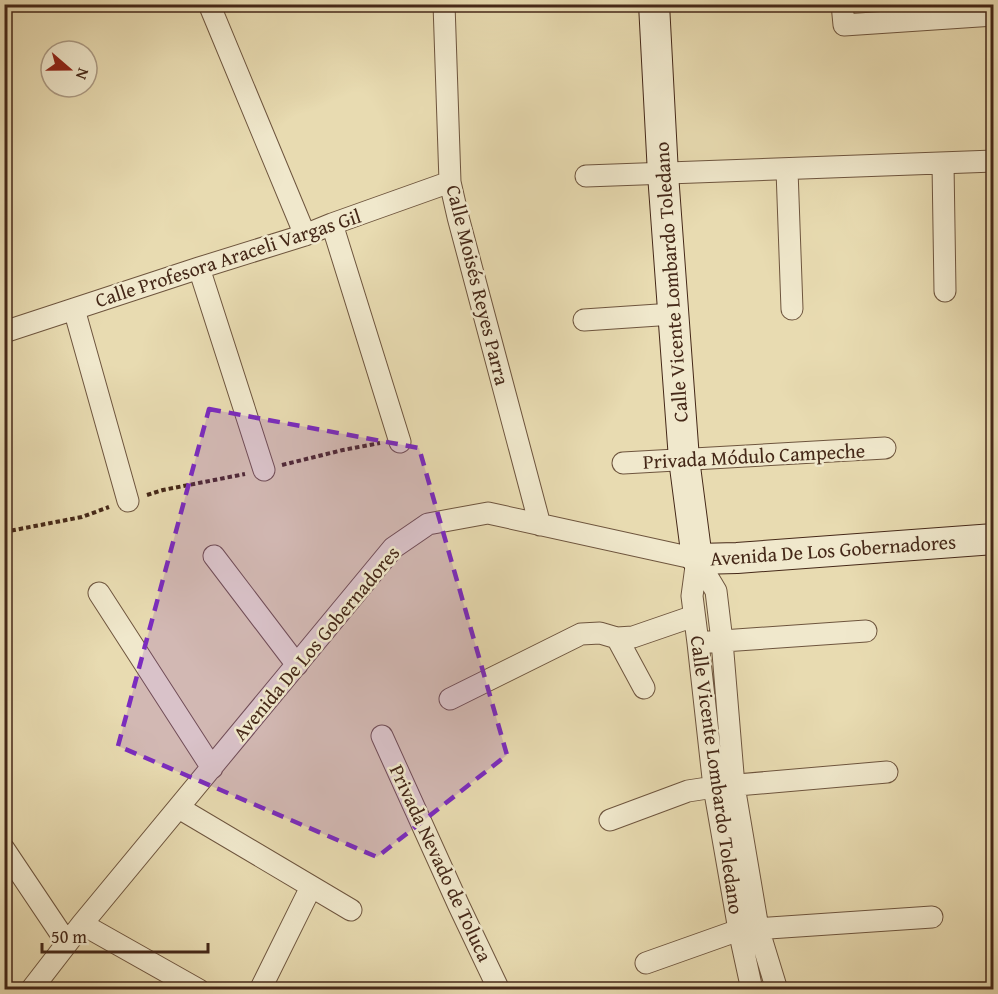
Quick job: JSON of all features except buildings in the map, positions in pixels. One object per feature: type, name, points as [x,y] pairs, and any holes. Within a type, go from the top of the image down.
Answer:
[{"type":"street","points":[[209,4],[305,235]]},
{"type":"street","name":"Calle Moisés Reyes Parra","points":[[444,4],[450,182],[540,525]]},
{"type":"street","name":"Calle Vicente Lombardo Toledano","points":[[654,4],[663,174],[684,459],[697,559],[692,596],[698,644],[748,929],[752,990]]},
{"type":"street","points":[[842,4],[844,25],[993,15]]},
{"type":"street","points":[[586,176],[993,161]]},
{"type":"street","points":[[943,164],[945,291]]},
{"type":"street","points":[[787,170],[792,309]]},
{"type":"street","name":"Calle Profesora Araceli Vargas Gil","points":[[4,332],[305,235],[450,182]]},
{"type":"street","points":[[332,224],[400,442]]},
{"type":"street","points":[[199,268],[264,470]]},
{"type":"street","points":[[74,309],[128,501]]},
{"type":"street","points":[[584,320],[673,315]]},
{"type":"street","name":"Privada Módulo Campeche","points":[[623,463],[885,448]]},
{"type":"street","name":"Avenida De Los Gobernadores","points":[[32,989],[82,924],[393,548],[428,524],[488,513],[697,559],[993,539]]},
{"type":"street","points":[[214,556],[297,665]]},
{"type":"street","name":"Calle Vicente Lombardo Toledano","points":[[697,559],[716,591],[722,641],[724,786]]},
{"type":"street","points":[[99,593],[212,768]]},
{"type":"street","points":[[450,699],[581,634],[600,633],[617,638],[633,637],[694,616]]},
{"type":"street","points":[[698,644],[866,631]]},
{"type":"street","points":[[617,638],[644,688]]},
{"type":"street","name":"Privada Nevado de Toluca","points":[[382,736],[499,990]]},
{"type":"street","points":[[610,820],[688,791],[887,772]]},
{"type":"street","points":[[179,808],[351,910]]},
{"type":"street","points":[[4,849],[67,943]]},
{"type":"street","points":[[260,990],[311,887]]},
{"type":"street","points":[[646,963],[748,929],[932,917]]},
{"type":"street","points":[[82,924],[199,990]]},
{"type":"street","name":"Calle Vicente Lombardo Toledano","points":[[748,929],[777,990]]},
{"type":"path","points":[[4,532],[82,516],[163,490],[264,470],[343,450],[400,442]]},
{"type":"highlighted area","points":[[209,409],[419,448],[507,755],[377,857],[118,746]]}]
